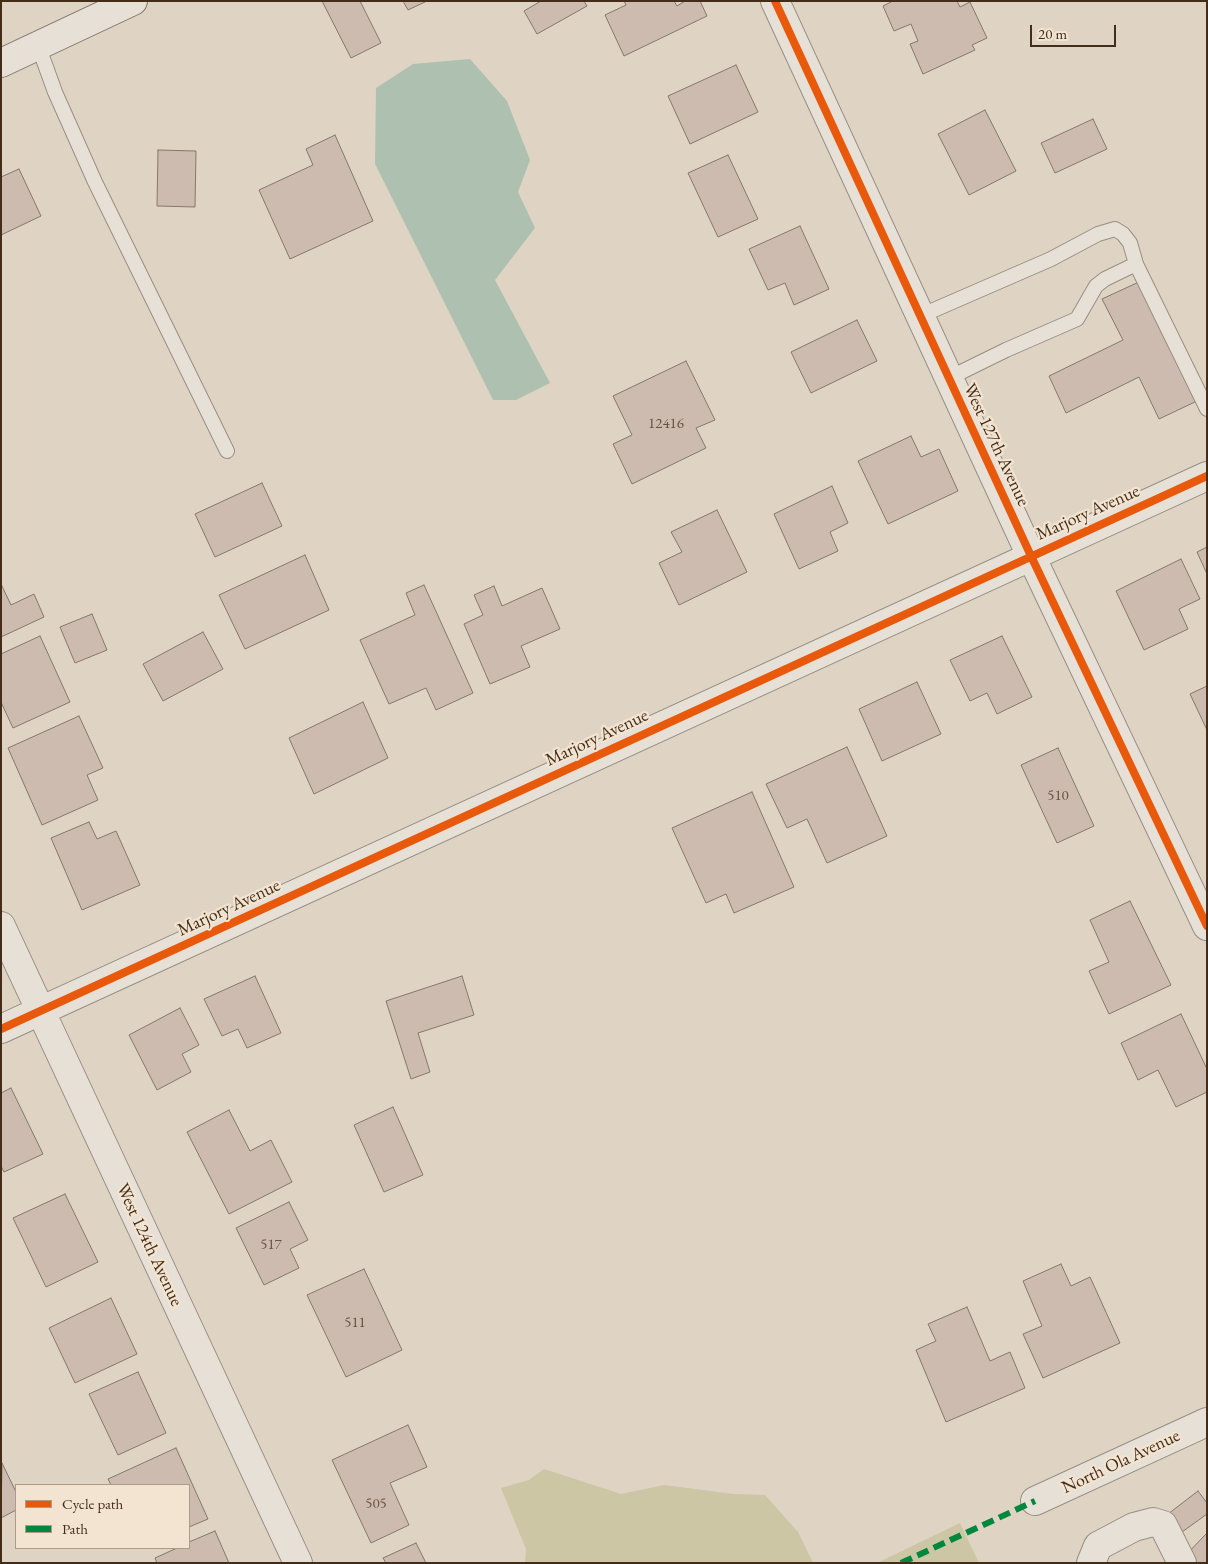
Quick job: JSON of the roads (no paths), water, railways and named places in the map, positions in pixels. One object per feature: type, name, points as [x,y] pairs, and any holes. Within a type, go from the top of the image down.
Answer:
[{"type":"street","points":[[1,63],[133,1]]},
{"type":"street","name":"West 127th Avenue","points":[[775,1],[1031,556],[1207,926]]},
{"type":"street","name":"Marjory Avenue","points":[[1,1029],[1207,476]]},
{"type":"street","name":"West 124th Avenue","points":[[1,926],[298,1563]]},
{"type":"street","name":"North Ola Avenue","points":[[1035,1501],[1207,1422]]},
{"type":"street","points":[[1091,1563],[1098,1546],[1134,1527],[1153,1522],[1163,1525],[1182,1563]]},
{"type":"lane","points":[[38,45],[54,92],[95,182],[227,451]]},
{"type":"lane","points":[[920,316],[1050,259],[1098,234],[1115,229],[1123,234],[1130,244],[1136,264],[1207,409]]},
{"type":"lane","points":[[949,378],[1077,318],[1096,286],[1105,279],[1136,264]]}]
